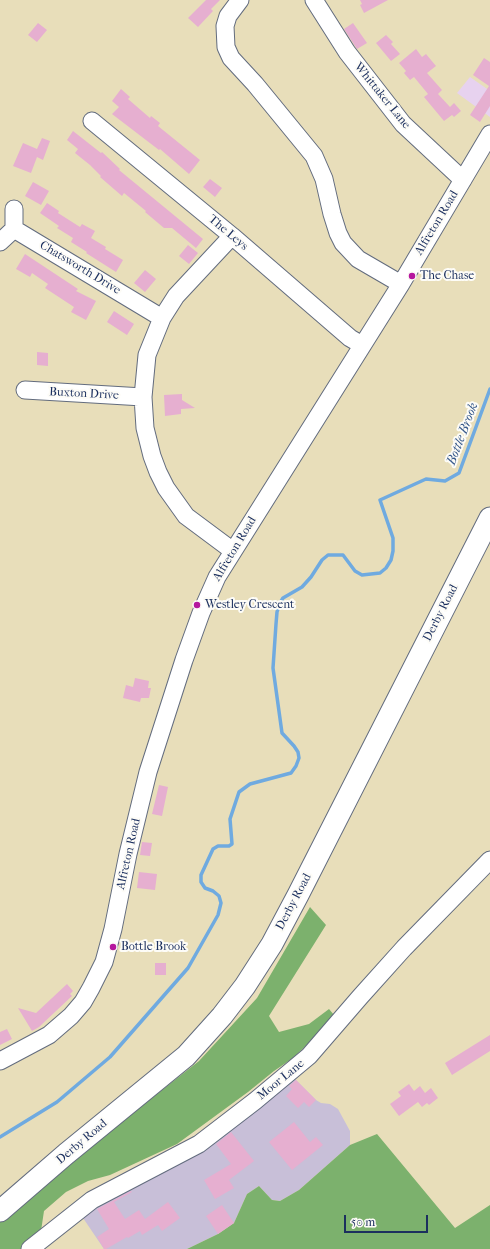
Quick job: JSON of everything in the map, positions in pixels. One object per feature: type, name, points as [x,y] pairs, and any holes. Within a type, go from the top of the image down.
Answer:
[{"type":"main road","name":"Derby Road","points":[[0,1211],[66,1154],[186,1056],[222,1016],[245,986],[272,944],[490,518]]},
{"type":"street","points":[[240,0],[228,16],[225,26],[226,47],[231,58],[255,84],[314,156],[324,179],[334,221],[342,243],[358,259],[401,284]]},
{"type":"street","name":"Whittaker Lane","points":[[314,0],[347,52],[403,124],[463,180]]},
{"type":"street","name":"The Leys","points":[[92,121],[232,236],[350,338],[362,345]]},
{"type":"street","name":"Alfreton Road","points":[[0,1061],[49,1035],[71,1016],[83,1002],[91,988],[104,962],[150,765],[184,660],[201,613],[217,577],[401,284],[490,134]]},
{"type":"street","points":[[0,242],[14,229],[14,209]]},
{"type":"street","name":"Chatsworth Drive","points":[[14,229],[162,318]]},
{"type":"street","points":[[232,236],[176,296],[162,318],[147,355],[143,397],[145,428],[152,456],[166,488],[186,516],[233,551]]},
{"type":"street","name":"Buxton Drive","points":[[25,390],[143,397]]},
{"type":"street","name":"Moor Lane","points":[[30,1249],[92,1200],[199,1144],[255,1101],[309,1056],[360,996],[404,948],[490,860]]},
{"type":"shaded area","points":[[470,77],[490,91],[490,117],[457,93]]},
{"type":"shaded area","points":[[294,1078],[316,1100],[321,1103],[330,1104],[338,1109],[350,1131],[350,1145],[299,1190],[280,1201],[272,1200],[259,1186],[247,1194],[234,1223],[218,1234],[187,1249],[104,1249],[81,1215]]},
{"type":"green space","points":[[310,907],[326,925],[269,1016],[279,1032],[309,1024],[329,1009],[334,1015],[314,1038],[293,1058],[177,1144],[110,1175],[88,1181],[66,1192],[44,1211],[41,1231],[24,1249],[0,1249],[0,1219],[22,1200],[199,1061],[257,998]]},
{"type":"green space","points":[[377,1134],[455,1228],[490,1205],[490,1249],[187,1249],[218,1234],[234,1223],[247,1194],[259,1186],[272,1200],[280,1201],[299,1190],[350,1145]]},
{"type":"building","points":[[206,0],[220,0],[211,9],[213,11],[198,27],[188,18]]},
{"type":"building","points":[[360,0],[388,0],[364,13],[360,5],[362,4]]},
{"type":"building","points":[[38,23],[47,30],[37,42],[28,35]]},
{"type":"building","points":[[353,23],[367,43],[357,49],[344,29]]},
{"type":"building","points":[[386,35],[393,42],[391,44],[400,54],[391,61],[376,43]]},
{"type":"building","points":[[416,49],[422,57],[426,54],[436,66],[427,73],[442,90],[438,94],[450,107],[454,103],[461,111],[454,117],[452,115],[444,121],[424,97],[428,94],[414,77],[410,80],[404,73],[406,71],[399,63]]},
{"type":"building","points":[[484,58],[490,62],[490,106],[480,122],[470,115],[489,86],[473,75]]},
{"type":"building","points":[[121,89],[130,97],[128,99],[150,118],[151,116],[160,123],[158,126],[200,160],[189,174],[160,149],[159,150],[112,114],[119,107],[112,101]]},
{"type":"building","points":[[73,131],[101,153],[102,152],[120,169],[119,170],[203,239],[196,248],[172,228],[164,228],[124,193],[122,196],[100,177],[101,176],[90,165],[75,153],[78,149],[67,140]]},
{"type":"building","points":[[42,138],[50,141],[43,160],[37,157],[31,173],[13,166],[23,143],[37,149]]},
{"type":"building","points":[[210,179],[222,188],[215,197],[203,187]]},
{"type":"building","points":[[33,182],[49,191],[41,205],[25,196]]},
{"type":"building","points":[[47,203],[59,211],[58,213],[80,227],[82,224],[95,231],[91,238],[123,260],[116,272],[71,242],[73,238],[57,228],[59,226],[40,213]]},
{"type":"building","points":[[188,245],[198,253],[189,264],[179,256]]},
{"type":"building","points":[[25,254],[78,289],[76,291],[96,301],[86,320],[71,312],[74,307],[45,288],[48,284],[32,273],[30,277],[16,269]]},
{"type":"building","points":[[145,270],[156,279],[145,292],[134,283]]},
{"type":"building","points":[[114,311],[134,324],[127,335],[107,322]]},
{"type":"building","points":[[37,352],[48,353],[48,366],[37,365]]},
{"type":"building","points":[[182,394],[182,400],[195,408],[181,409],[181,414],[165,416],[164,395]]},
{"type":"building","points":[[135,678],[149,681],[148,688],[151,688],[149,698],[141,698],[140,702],[123,698],[126,685],[133,687]]},
{"type":"building","points":[[159,785],[168,787],[162,816],[152,814]]},
{"type":"building","points":[[142,842],[152,843],[150,856],[140,855]]},
{"type":"building","points":[[139,872],[157,874],[155,890],[137,888]]},
{"type":"building","points":[[155,963],[166,963],[166,975],[155,975]]},
{"type":"building","points":[[67,984],[73,991],[70,994],[72,996],[39,1027],[32,1031],[18,1008],[36,1013]]},
{"type":"building","points":[[7,1029],[12,1039],[0,1045],[0,1032]]},
{"type":"building","points":[[490,1035],[490,1051],[452,1075],[445,1063]]},
{"type":"building","points":[[296,1080],[316,1100],[309,1107],[304,1102],[298,1108],[286,1096],[292,1089],[289,1086]]},
{"type":"building","points":[[409,1084],[414,1091],[420,1086],[425,1093],[431,1088],[438,1098],[429,1105],[427,1103],[422,1107],[418,1102],[399,1116],[390,1104],[401,1096],[398,1092]]},
{"type":"building","points":[[294,1122],[310,1142],[316,1137],[323,1145],[292,1170],[269,1142]]},
{"type":"building","points":[[231,1132],[254,1161],[229,1180],[234,1188],[215,1199],[204,1180],[231,1164],[216,1144]]},
{"type":"building","points":[[131,1191],[132,1192],[114,1202],[125,1219],[139,1210],[145,1219],[168,1202],[180,1218],[162,1231],[158,1225],[142,1235],[140,1231],[104,1249],[97,1237],[109,1229],[97,1209]]},
{"type":"building","points":[[222,1205],[234,1223],[218,1234],[206,1216]]},
{"type":"waterway","name":"Bottle Brook","points":[[0,1137],[57,1102],[110,1057],[188,968],[218,915],[221,903],[219,896],[213,891],[205,888],[201,882],[201,875],[213,849],[218,846],[229,846],[232,844],[230,819],[239,792],[250,784],[291,773],[299,758],[298,752],[294,746],[282,733],[273,668],[277,612],[280,603],[283,598],[302,587],[311,577],[322,560],[328,555],[343,555],[355,571],[362,575],[380,573],[386,568],[391,560],[393,538],[380,500],[426,479],[445,481],[459,473],[490,389]]},
{"type":"place","name":"The Chase","points":[[412,276]]},
{"type":"place","name":"Westley Crescent","points":[[197,605]]},
{"type":"place","name":"Bottle Brook","points":[[113,947]]}]
